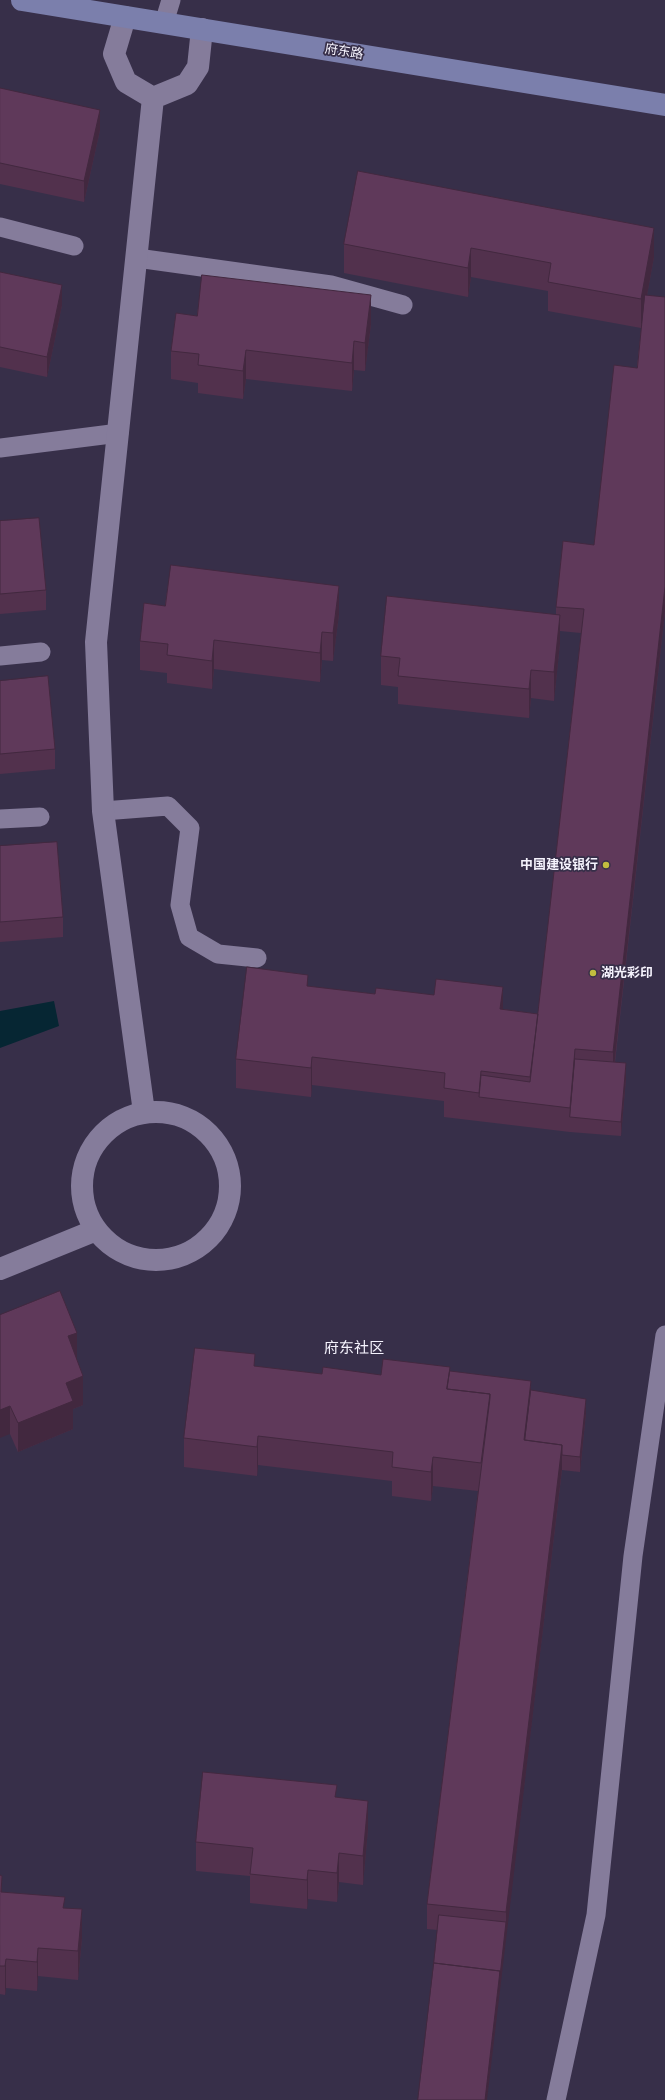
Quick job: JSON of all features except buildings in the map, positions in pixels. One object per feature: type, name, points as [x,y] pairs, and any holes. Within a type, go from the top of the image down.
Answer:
[{"type":"street","name":"府东路","points":[[22,0],[665,105]]},
{"type":"street","points":[[125,17],[114,54],[126,82],[153,98]]},
{"type":"street","points":[[153,98],[187,84],[198,67],[202,29]]},
{"type":"street","points":[[144,1112],[103,811],[96,642],[153,98]]},
{"type":"street","points":[[144,1112],[169,1112],[193,1121],[212,1136],[225,1156],[231,1179],[229,1203],[220,1226],[203,1243],[183,1256],[159,1260],[135,1257],[114,1247],[96,1230],[85,1207],[82,1182],[87,1158],[100,1136],[120,1120],[144,1112]]},
{"type":"street","points":[[0,1269],[96,1230]]},
{"type":"lane","points":[[164,23],[171,0]]},
{"type":"lane","points":[[0,227],[74,246]]},
{"type":"lane","points":[[137,258],[330,285],[402,305]]},
{"type":"lane","points":[[0,448],[119,433]]},
{"type":"lane","points":[[0,656],[41,652]]},
{"type":"lane","points":[[103,811],[168,806],[190,828],[180,905],[189,937],[218,954],[257,958]]},
{"type":"lane","points":[[0,819],[40,817]]},
{"type":"lane","points":[[556,2100],[596,1915],[633,1556],[665,1335]]},
{"type":"water","points":[[54,1001],[59,1026],[0,1048],[0,1011]]},
{"type":"place","name":"中国建设银行","points":[[606,865]]},
{"type":"place","name":"湖光彩印","points":[[593,973]]},
{"type":"district","name":"府东社区","points":[[354,1349]]}]
